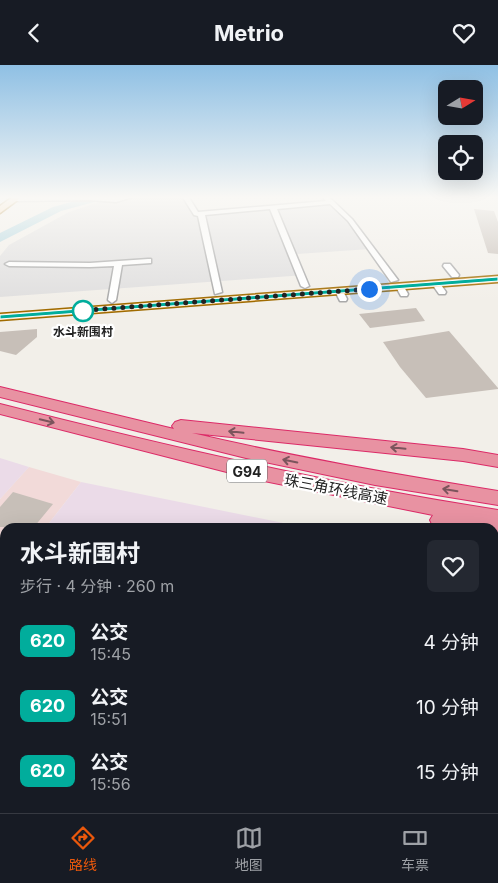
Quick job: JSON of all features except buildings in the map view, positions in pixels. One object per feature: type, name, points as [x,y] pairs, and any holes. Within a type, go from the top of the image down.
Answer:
[{"type":"highway","name":"珠三角环线高速","points":[[0,392],[246,452],[366,477],[498,498]]},
{"type":"highway","name":"珠三角环线高速","points":[[0,409],[180,455],[292,481],[410,504],[498,518]]},
{"type":"highway","points":[[94,414],[230,432],[463,455],[498,461]]},
{"type":"highway","points":[[180,455],[300,490],[459,523]]},
{"type":"main road","points":[[0,317],[341,295],[399,287],[455,275],[498,272]]},
{"type":"main road","points":[[0,309],[305,286],[439,288],[498,279]]},
{"type":"street","points":[[205,231],[218,292]]},
{"type":"street","points":[[282,231],[305,286]]},
{"type":"street","points":[[358,231],[399,287]]},
{"type":"street","points":[[9,264],[118,264],[148,261]]},
{"type":"street","points":[[112,300],[118,264]]},
{"type":"street","points":[[447,266],[455,275]]},
{"type":"shaded area","points":[[35,231],[355,231],[370,249],[297,254],[305,275],[0,297],[0,256],[9,245]]},
{"type":"shaded area","points":[[0,458],[29,467],[0,499]]},
{"type":"shaded area","points":[[29,467],[81,482],[49,523],[0,523],[0,499]]},
{"type":"shaded area","points":[[81,482],[283,523],[49,523]]},
{"type":"green space","points":[[498,275],[498,276],[0,314]]},
{"type":"waterway","points":[[0,238],[14,231]]},
{"type":"bus line","name":"620","points":[[0,317],[498,279]]},
{"type":"place","name":"水斗新围村","points":[[83,311]]},
{"type":"route","points":[[83,311],[76,311],[369,289]]}]
